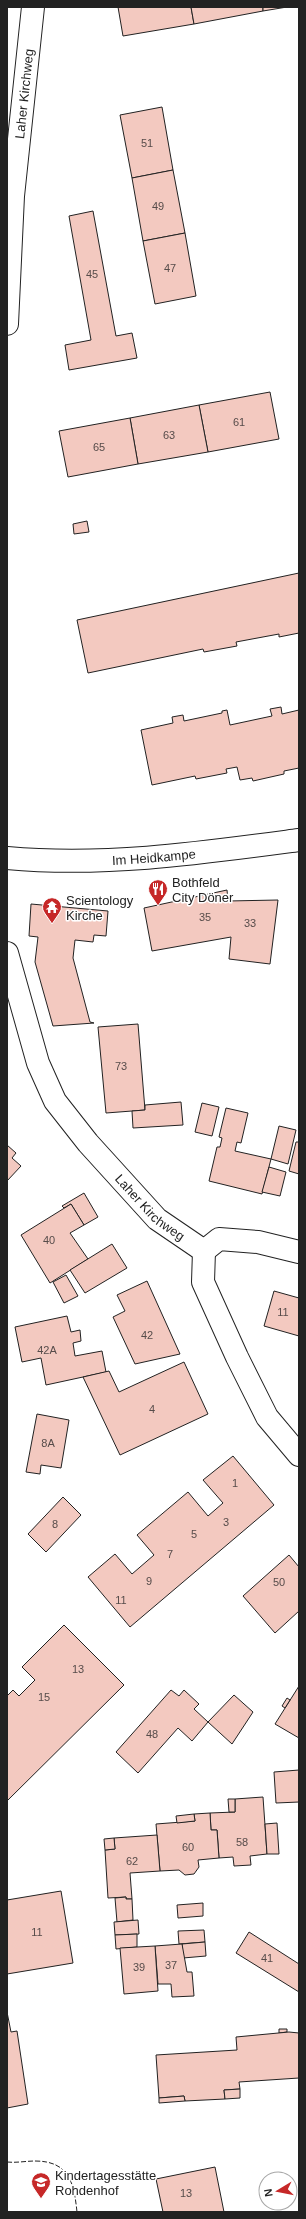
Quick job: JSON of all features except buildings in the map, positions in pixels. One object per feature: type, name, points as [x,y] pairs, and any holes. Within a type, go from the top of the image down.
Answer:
[{"type":"street","name":"Laher Kirchweg","points":[[7,324],[13,196],[33,7]]},
{"type":"street","name":"Im Heidkampe","points":[[7,858],[66,861],[132,859],[216,851],[299,840]]},
{"type":"street","name":"Laher Kirchweg","points":[[7,953],[38,1063],[56,1101],[88,1143],[157,1219],[204,1251]]},
{"type":"street","points":[[299,1252],[258,1242],[219,1238],[204,1251],[204,1282],[237,1356],[267,1417],[299,1455]]},
{"type":"fence","points":[[7,2162],[35,2161],[47,2162],[56,2165],[63,2170],[72,2184],[77,2212]]},
{"type":"place","name":"Bothfeld City Döner","points":[[158,906]]},
{"type":"place","name":"Scientology Kirche","points":[[52,924]]},
{"type":"place","name":"Kindertagesstätte Rohdenhof","points":[[41,2199]]}]
